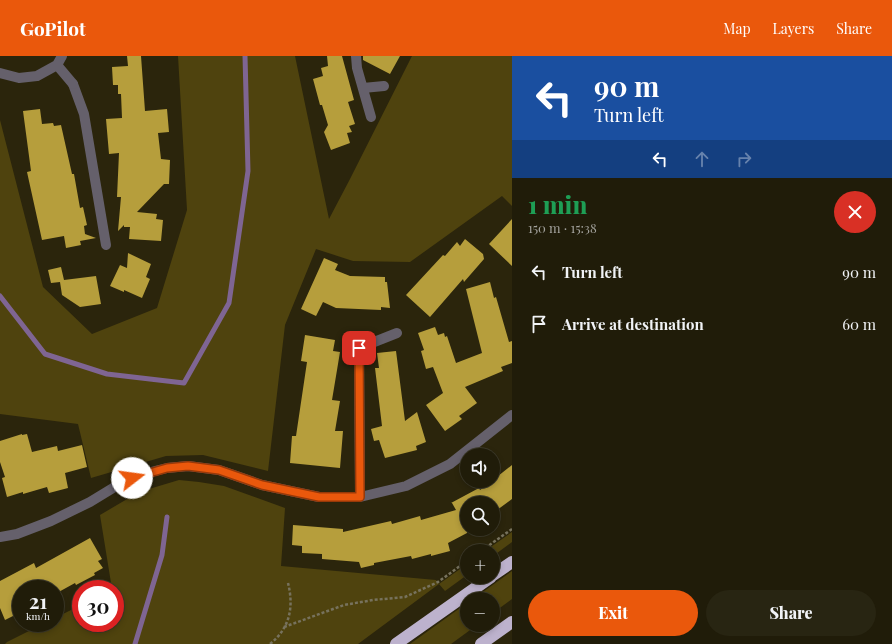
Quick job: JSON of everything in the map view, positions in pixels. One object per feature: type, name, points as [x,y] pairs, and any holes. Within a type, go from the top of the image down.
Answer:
[{"type":"highway","points":[[500,570],[512,562]]},
{"type":"highway","points":[[396,644],[481,584]]},
{"type":"highway","points":[[481,644],[512,622]]},
{"type":"street","points":[[356,56],[357,68],[371,117]]},
{"type":"street","points":[[0,73],[19,78],[38,76],[60,60],[73,84],[84,114],[106,245]]},
{"type":"street","points":[[363,88],[384,86]]},
{"type":"street","points":[[360,497],[359,348],[397,333]]},
{"type":"street","points":[[0,537],[17,534],[51,521],[90,502],[132,478],[188,466],[219,470],[262,485],[319,497],[360,497],[406,486],[450,464],[512,415]]},
{"type":"path","points":[[491,544],[512,529]]},
{"type":"path","points":[[284,627],[344,605],[405,597],[438,581],[460,566]]},
{"type":"path","points":[[270,644],[280,636],[289,617],[291,604],[288,583]]},
{"type":"shaded area","points":[[178,56],[295,56],[329,219],[412,56],[512,56],[512,206],[502,196],[410,262],[353,261],[316,249],[285,325],[268,471],[203,455],[166,456],[91,478],[78,424],[0,414],[0,120],[43,287],[92,334],[157,308],[187,210]]},
{"type":"shaded area","points":[[179,480],[224,486],[285,508],[281,566],[436,580],[439,584],[358,644],[5,644],[27,632],[64,632],[64,614],[72,610],[72,632],[124,632],[124,580],[111,580],[100,515],[139,492]]},
{"type":"shaded area","points":[[512,532],[512,542],[500,551],[500,544],[495,544]]},
{"type":"shaded area","points":[[460,569],[460,580],[445,591],[439,584]]},
{"type":"shaded area","points":[[512,571],[512,599],[500,608],[500,592],[483,592],[494,584],[500,584],[500,580]]},
{"type":"shaded area","points":[[460,608],[460,632],[467,632],[451,644],[410,644]]},
{"type":"building","points":[[127,56],[141,56],[145,111],[167,109],[169,132],[158,133],[161,159],[170,160],[169,184],[164,184],[137,212],[157,214],[156,219],[163,220],[161,241],[129,239],[130,227],[124,227],[124,225],[118,231],[121,197],[117,197],[119,153],[109,154],[106,119],[122,118],[121,94],[118,94],[118,85],[113,85],[112,67],[128,66]]},
{"type":"building","points":[[327,56],[342,56],[354,100],[348,102],[355,124],[349,126],[352,132],[347,133],[350,143],[331,150],[324,132],[328,125],[322,105],[320,105],[313,79],[323,76],[321,68],[328,66]]},
{"type":"building","points":[[363,56],[400,56],[390,74],[363,60]]},
{"type":"building","points":[[40,109],[42,124],[53,123],[54,126],[61,125],[72,174],[74,174],[80,208],[83,207],[87,225],[84,226],[85,234],[96,238],[80,241],[81,245],[66,248],[64,236],[42,240],[27,172],[31,171],[23,111]]},
{"type":"building","points":[[512,219],[512,266],[489,244]]},
{"type":"building","points":[[465,239],[483,254],[484,259],[464,282],[463,279],[430,317],[406,295],[443,255],[445,256],[457,242],[460,246]]},
{"type":"building","points":[[128,253],[151,264],[146,277],[150,279],[142,298],[110,286],[120,265],[127,268]]},
{"type":"building","points":[[324,258],[338,264],[335,270],[350,276],[385,277],[390,308],[381,307],[381,310],[336,308],[323,302],[316,316],[301,309]]},
{"type":"building","points":[[61,267],[64,280],[96,276],[101,304],[80,307],[62,295],[60,282],[51,283],[48,270]]},
{"type":"building","points":[[490,282],[509,342],[512,341],[512,363],[501,367],[503,371],[465,387],[477,403],[459,416],[462,419],[445,431],[426,405],[443,393],[433,367],[426,369],[421,351],[424,350],[418,333],[435,327],[438,335],[444,333],[445,337],[447,336],[456,363],[482,353],[466,289]]},
{"type":"building","points":[[305,335],[335,340],[333,351],[340,352],[332,400],[340,401],[335,431],[343,431],[340,468],[290,463],[292,436],[296,436],[307,362],[301,361]]},
{"type":"building","points":[[396,351],[405,421],[417,412],[426,442],[416,446],[417,450],[385,458],[379,440],[374,441],[371,429],[382,426],[375,368],[379,368],[377,353]]},
{"type":"building","points":[[22,434],[27,434],[32,452],[57,446],[58,451],[82,445],[87,467],[65,473],[68,488],[49,493],[47,487],[7,497],[2,478],[5,477],[0,462],[0,441]]},
{"type":"building","points":[[512,465],[512,499],[500,508],[500,496],[464,496],[479,488],[480,490],[483,488],[500,488],[500,474]]},
{"type":"building","points":[[460,498],[460,536],[461,536],[448,543],[450,551],[412,559],[411,556],[374,563],[374,565],[361,568],[359,562],[322,559],[322,554],[302,553],[302,546],[292,545],[293,525],[343,529],[343,532],[391,521],[392,524],[420,516],[421,520],[456,510],[451,503]]},
{"type":"building","points":[[90,538],[102,559],[98,561],[103,568],[94,573],[95,575],[86,580],[72,580],[72,585],[64,589],[64,580],[12,580],[12,616],[5,620],[0,608],[0,581],[34,563],[36,568]]},
{"type":"waterway","points":[[0,296],[45,354],[107,374],[184,383],[229,303],[248,171],[245,56]]},
{"type":"waterway","points":[[135,644],[162,555],[167,517]]},
{"type":"route","points":[[132,478],[167,468],[188,466],[219,470],[262,485],[319,497],[360,497],[359,348]]}]
